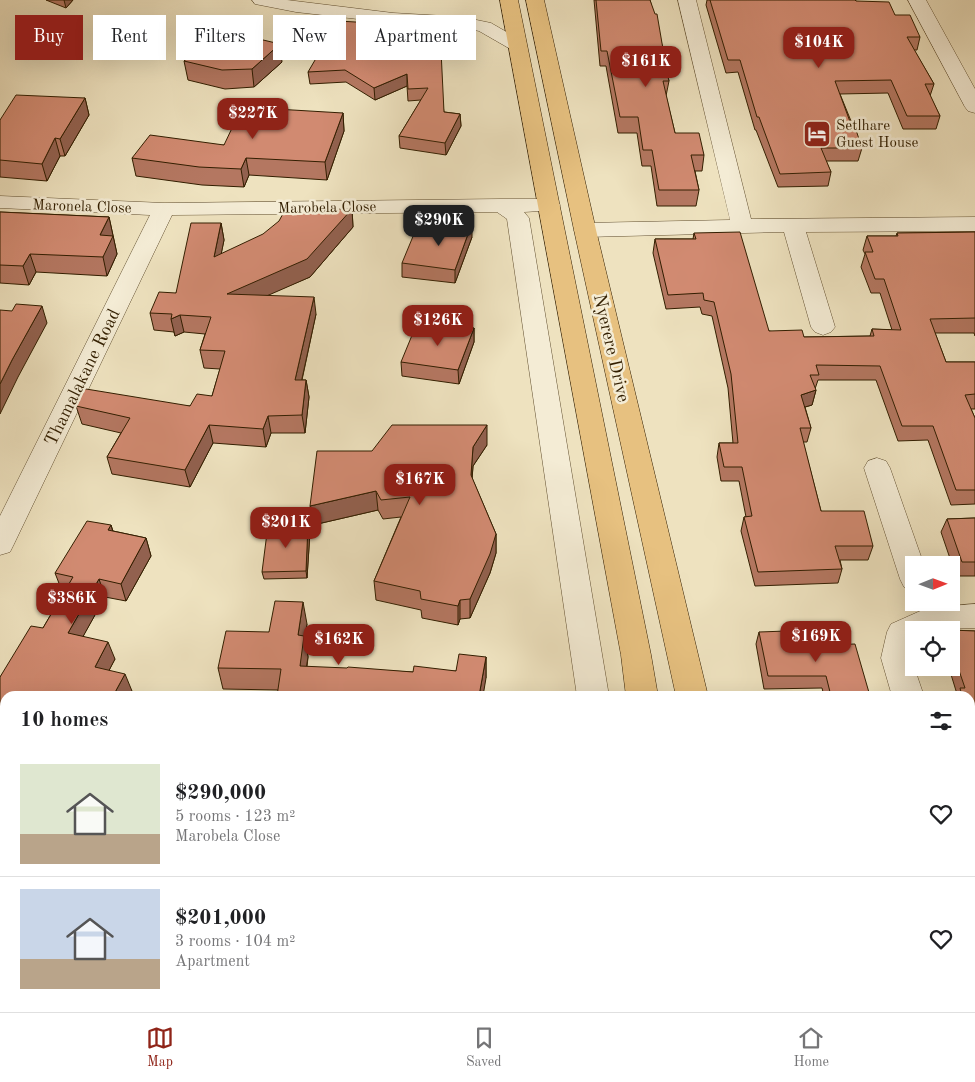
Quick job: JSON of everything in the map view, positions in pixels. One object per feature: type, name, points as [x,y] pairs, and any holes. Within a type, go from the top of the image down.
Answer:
[{"type":"main road","name":"Nyerere Drive","points":[[535,0],[585,230],[691,691]]},
{"type":"main road","name":"Nyerere Drive","points":[[510,4],[641,691]]},
{"type":"street","points":[[261,0],[296,7],[417,8]]},
{"type":"street","points":[[363,0],[417,8],[440,15]]},
{"type":"street","points":[[687,0],[742,226]]},
{"type":"street","points":[[917,0],[975,107]]},
{"type":"street","points":[[476,19],[484,18],[510,4]]},
{"type":"street","points":[[476,26],[518,46]]},
{"type":"street","name":"Maronela Close","points":[[0,202],[164,209]]},
{"type":"street","points":[[500,205],[512,211],[518,218],[592,691]]},
{"type":"street","name":"Marobela Close","points":[[164,209],[549,205]]},
{"type":"street","name":"Thamalakane Road","points":[[0,544],[164,209]]},
{"type":"street","points":[[585,230],[742,226],[975,224]]},
{"type":"street","points":[[793,226],[823,327]]},
{"type":"street","points":[[877,468],[906,556]]},
{"type":"street","points":[[906,691],[896,658],[902,632],[924,611],[975,616]]},
{"type":"building","points":[[596,0],[650,0],[655,14],[657,14],[663,49],[661,49],[669,81],[663,81],[675,133],[699,133],[704,155],[691,155],[699,190],[659,190],[652,150],[643,150],[638,117],[620,117],[607,51],[601,51]]},
{"type":"building","points":[[710,0],[855,0],[889,2],[895,15],[910,15],[920,37],[907,37],[934,84],[925,84],[940,116],[907,116],[891,80],[835,81],[862,148],[821,148],[831,172],[780,174],[759,117],[757,117],[740,60],[728,60]]},
{"type":"building","points":[[346,21],[356,22],[356,60],[441,60],[444,112],[460,114],[445,143],[399,136],[428,88],[408,89],[407,74],[374,88],[345,70],[308,72],[315,60],[346,60]]},
{"type":"building","points":[[263,40],[273,42],[273,50],[263,59]]},
{"type":"building","points":[[262,60],[252,69],[222,70],[184,61]]},
{"type":"building","points":[[16,95],[85,98],[60,139],[55,138],[42,164],[0,160],[0,120]]},
{"type":"building","points":[[242,107],[343,113],[325,162],[246,158],[241,169],[199,167],[132,158],[150,135],[224,145]]},
{"type":"building","points":[[352,209],[307,259],[227,294],[314,297],[295,380],[306,380],[302,415],[268,416],[263,429],[209,425],[185,470],[107,457],[130,418],[76,406],[80,388],[190,406],[197,394],[212,396],[225,351],[200,350],[211,317],[180,315],[171,319],[172,314],[150,313],[159,292],[176,293],[191,223],[221,223],[214,257],[263,234],[279,221],[285,210]]},
{"type":"building","points":[[0,212],[109,217],[100,235],[113,236],[103,257],[30,254],[23,266],[0,265]]},
{"type":"building","points":[[450,221],[472,223],[455,270],[402,263],[414,234],[429,236],[432,230],[446,232]]},
{"type":"building","points":[[740,232],[769,331],[802,330],[804,337],[874,336],[872,329],[901,330],[884,279],[875,279],[865,252],[873,252],[867,236],[898,236],[897,233],[975,232],[975,318],[930,319],[946,362],[975,362],[975,394],[965,395],[975,418],[975,490],[956,490],[933,426],[902,426],[880,366],[816,365],[819,375],[810,375],[816,390],[801,395],[811,428],[800,428],[821,511],[864,511],[873,546],[835,546],[842,569],[758,572],[744,517],[752,516],[742,467],[724,467],[719,443],[738,443],[731,374],[714,302],[704,300],[703,293],[668,295],[655,239],[696,239],[694,233]]},
{"type":"building","points":[[16,304],[42,306],[0,384],[0,310],[12,311]]},
{"type":"building","points":[[449,325],[474,328],[458,370],[401,362],[415,328],[446,332]]},
{"type":"building","points":[[392,425],[487,425],[473,447],[471,475],[496,534],[490,554],[470,599],[460,600],[458,606],[421,599],[420,591],[374,581],[410,497],[381,500],[376,491],[310,506],[317,451],[372,451]]},
{"type":"building","points":[[975,518],[975,562],[962,562],[947,519]]},
{"type":"building","points":[[87,521],[111,525],[108,530],[146,538],[121,584],[99,579],[68,633],[108,642],[95,667],[125,674],[116,691],[0,691],[0,677],[31,626],[43,628],[73,577],[55,573]]},
{"type":"building","points":[[268,525],[308,525],[306,571],[262,572]]},
{"type":"building","points":[[275,601],[303,602],[298,635],[304,636],[300,666],[348,667],[413,672],[414,666],[456,671],[459,654],[486,657],[480,691],[278,691],[281,669],[218,668],[226,631],[269,632]]},
{"type":"building","points":[[960,630],[975,631],[975,691],[961,691],[960,688],[965,688],[960,673]]},
{"type":"building","points":[[787,631],[790,646],[855,644],[869,691],[830,691],[826,676],[768,676],[759,632]]},
{"type":"place","name":"Setlhare Guest House","points":[[817,134]]}]
